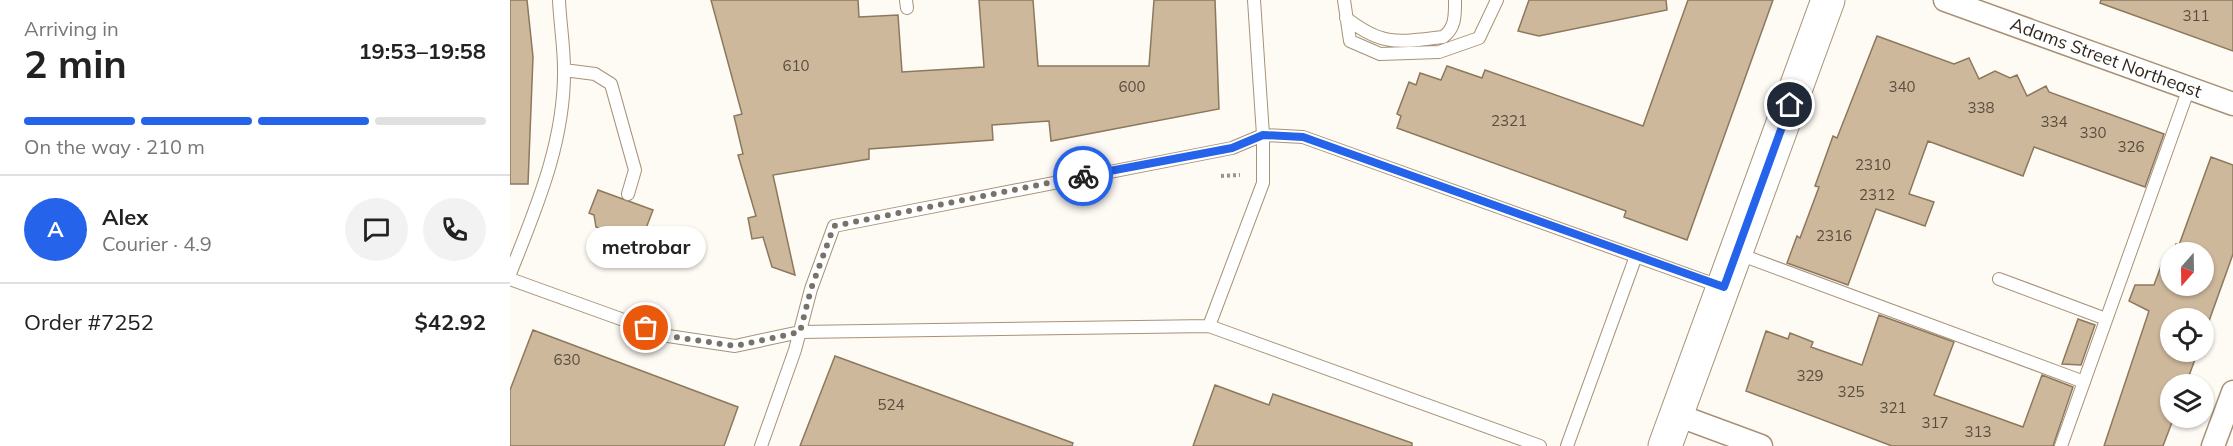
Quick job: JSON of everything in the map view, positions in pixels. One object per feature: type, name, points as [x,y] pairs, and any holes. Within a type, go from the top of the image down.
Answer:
[{"type":"street","points":[[1665,446],[1828,0]]},
{"type":"street","name":"Adams Street Northeast","points":[[1945,0],[1973,5],[2233,104]]},
{"type":"street","points":[[2213,446],[2233,392]]},
{"type":"street","points":[[1677,415],[1761,446]]},
{"type":"lane","points":[[510,274],[552,163],[560,120],[564,70],[559,0]]},
{"type":"lane","points":[[1209,327],[1263,183],[1263,135],[1254,0]]},
{"type":"lane","points":[[1344,0],[1350,41],[1380,54],[1439,52],[1479,38],[1497,0]]},
{"type":"lane","points":[[1346,18],[1377,38],[1399,42],[1443,37],[1449,33],[1456,18],[1455,0]]},
{"type":"lane","points":[[564,70],[595,74],[611,84],[635,170],[628,194]]},
{"type":"lane","points":[[2061,446],[2189,88]]},
{"type":"lane","points":[[761,446],[800,332],[811,289],[834,226],[1232,148],[1263,135],[1303,137],[1724,287]]},
{"type":"lane","points":[[1736,253],[2084,382]]},
{"type":"lane","points":[[1567,446],[1636,256]]},
{"type":"lane","points":[[510,279],[668,336],[735,346],[800,332],[1209,327],[1540,446]]},
{"type":"lane","points":[[1999,279],[2106,319]]},
{"type":"path","points":[[1221,176],[1240,175]]},
{"type":"building","points":[[510,0],[527,0],[533,57],[528,184],[510,184]]},
{"type":"building","points":[[711,0],[858,0],[859,17],[898,15],[902,72],[984,67],[979,0],[1033,0],[1038,66],[1149,66],[1154,0],[1215,0],[1219,109],[1051,141],[1049,121],[992,125],[993,140],[869,149],[869,159],[773,175],[795,275],[772,267],[763,237],[752,239],[748,218],[756,216],[738,155],[743,154],[734,116],[742,114]]},
{"type":"building","points":[[1529,0],[1666,0],[1667,10],[1539,36],[1518,31]]},
{"type":"building","points":[[1688,0],[1773,0],[1687,240],[1624,217],[1626,211],[1397,128],[1401,116],[1397,114],[1409,82],[1416,85],[1420,73],[1441,80],[1447,66],[1482,78],[1485,70],[1643,126]]},
{"type":"building","points":[[2101,0],[2233,0],[2233,51],[2100,3]]},
{"type":"building","points":[[1877,36],[1954,64],[1969,58],[1979,79],[1995,71],[2010,78],[2017,75],[2027,96],[2046,86],[2049,92],[2164,134],[2145,187],[2034,147],[2023,176],[1928,141],[1909,194],[1934,202],[1925,226],[1876,209],[1848,285],[1787,263],[1797,236],[1800,238],[1819,187],[1815,186],[1833,136],[1837,138]]},
{"type":"building","points":[[2211,157],[2233,165],[2233,254],[2214,308],[2160,308],[2160,362],[2194,362],[2190,374],[2160,374],[2160,428],[2170,428],[2163,446],[2104,446],[2149,311],[2129,301],[2135,285],[2154,285],[2160,269],[2160,296],[2214,296],[2214,242],[2180,242]]},
{"type":"building","points":[[598,190],[653,210],[640,244],[596,227],[594,215],[589,213]]},
{"type":"building","points":[[1879,315],[1954,342],[1934,395],[2023,427],[2042,375],[2073,387],[2053,446],[1892,446],[1746,391],[1766,331],[1788,339],[1790,333],[1813,342],[1811,347],[1862,365]]},
{"type":"building","points":[[2078,319],[2095,325],[2081,365],[2062,364]]},
{"type":"building","points":[[533,330],[738,407],[724,446],[510,446],[510,390]]},
{"type":"building","points":[[835,356],[1073,443],[1072,446],[800,446]]},
{"type":"building","points":[[1215,385],[1269,405],[1273,394],[1412,443],[1412,446],[1193,446]]},
{"type":"way so far","points":[[646,328],[668,336],[735,346],[800,332],[811,289],[834,226],[1083,176]]},
{"type":"place","name":"metrobar","points":[[646,328]]},
{"type":"route","points":[[1083,176],[1232,148],[1263,135],[1303,137],[1724,287],[1790,105]]}]
